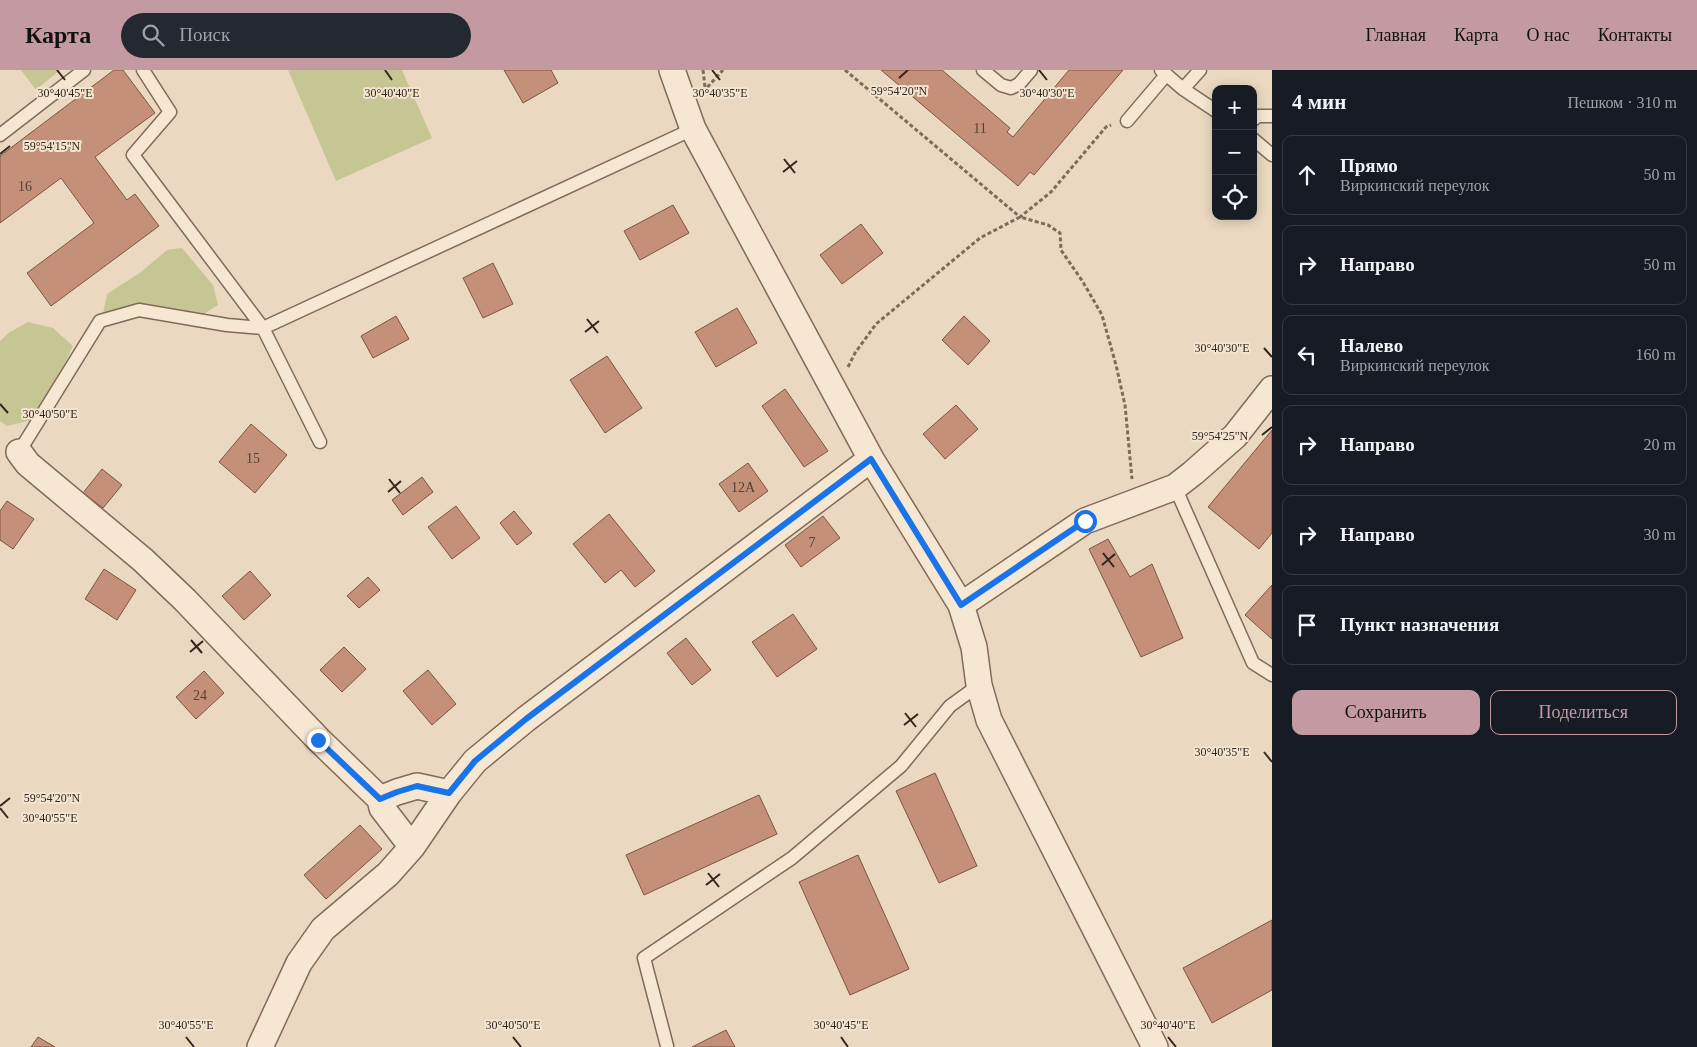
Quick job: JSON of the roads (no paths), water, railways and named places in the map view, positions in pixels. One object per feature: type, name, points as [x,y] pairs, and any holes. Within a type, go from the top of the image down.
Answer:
[{"type":"street","points":[[672,70],[693,129],[871,459],[961,605],[974,647],[979,685],[989,720],[1155,1047]]},
{"type":"street","points":[[961,605],[1085,521],[1175,487],[1235,436],[1272,389]]},
{"type":"street","points":[[19,452],[28,464],[143,560],[185,600],[318,740],[380,799],[382,808],[412,847]]},
{"type":"street","points":[[260,1047],[300,963],[323,929],[388,874],[412,847],[449,793],[475,761],[526,719],[871,459]]},
{"type":"street","points":[[380,799],[417,786],[449,793]]},
{"type":"lane","points":[[0,135],[84,70]]},
{"type":"lane","points":[[144,70],[170,112],[133,155],[263,328],[320,442]]},
{"type":"lane","points":[[983,70],[1001,85],[1010,88],[1019,84],[1031,70]]},
{"type":"lane","points":[[1183,89],[1200,70]]},
{"type":"lane","points":[[1127,121],[1164,72],[1183,89],[1212,108]]},
{"type":"lane","points":[[1257,117],[1272,116]]},
{"type":"lane","points":[[19,452],[100,321],[139,310],[227,325],[263,328],[693,129]]},
{"type":"lane","points":[[1257,143],[1272,156]]},
{"type":"lane","points":[[1175,487],[1253,663],[1272,674]]},
{"type":"lane","points":[[667,1046],[644,958],[792,858],[901,766],[950,706],[979,685]]}]
